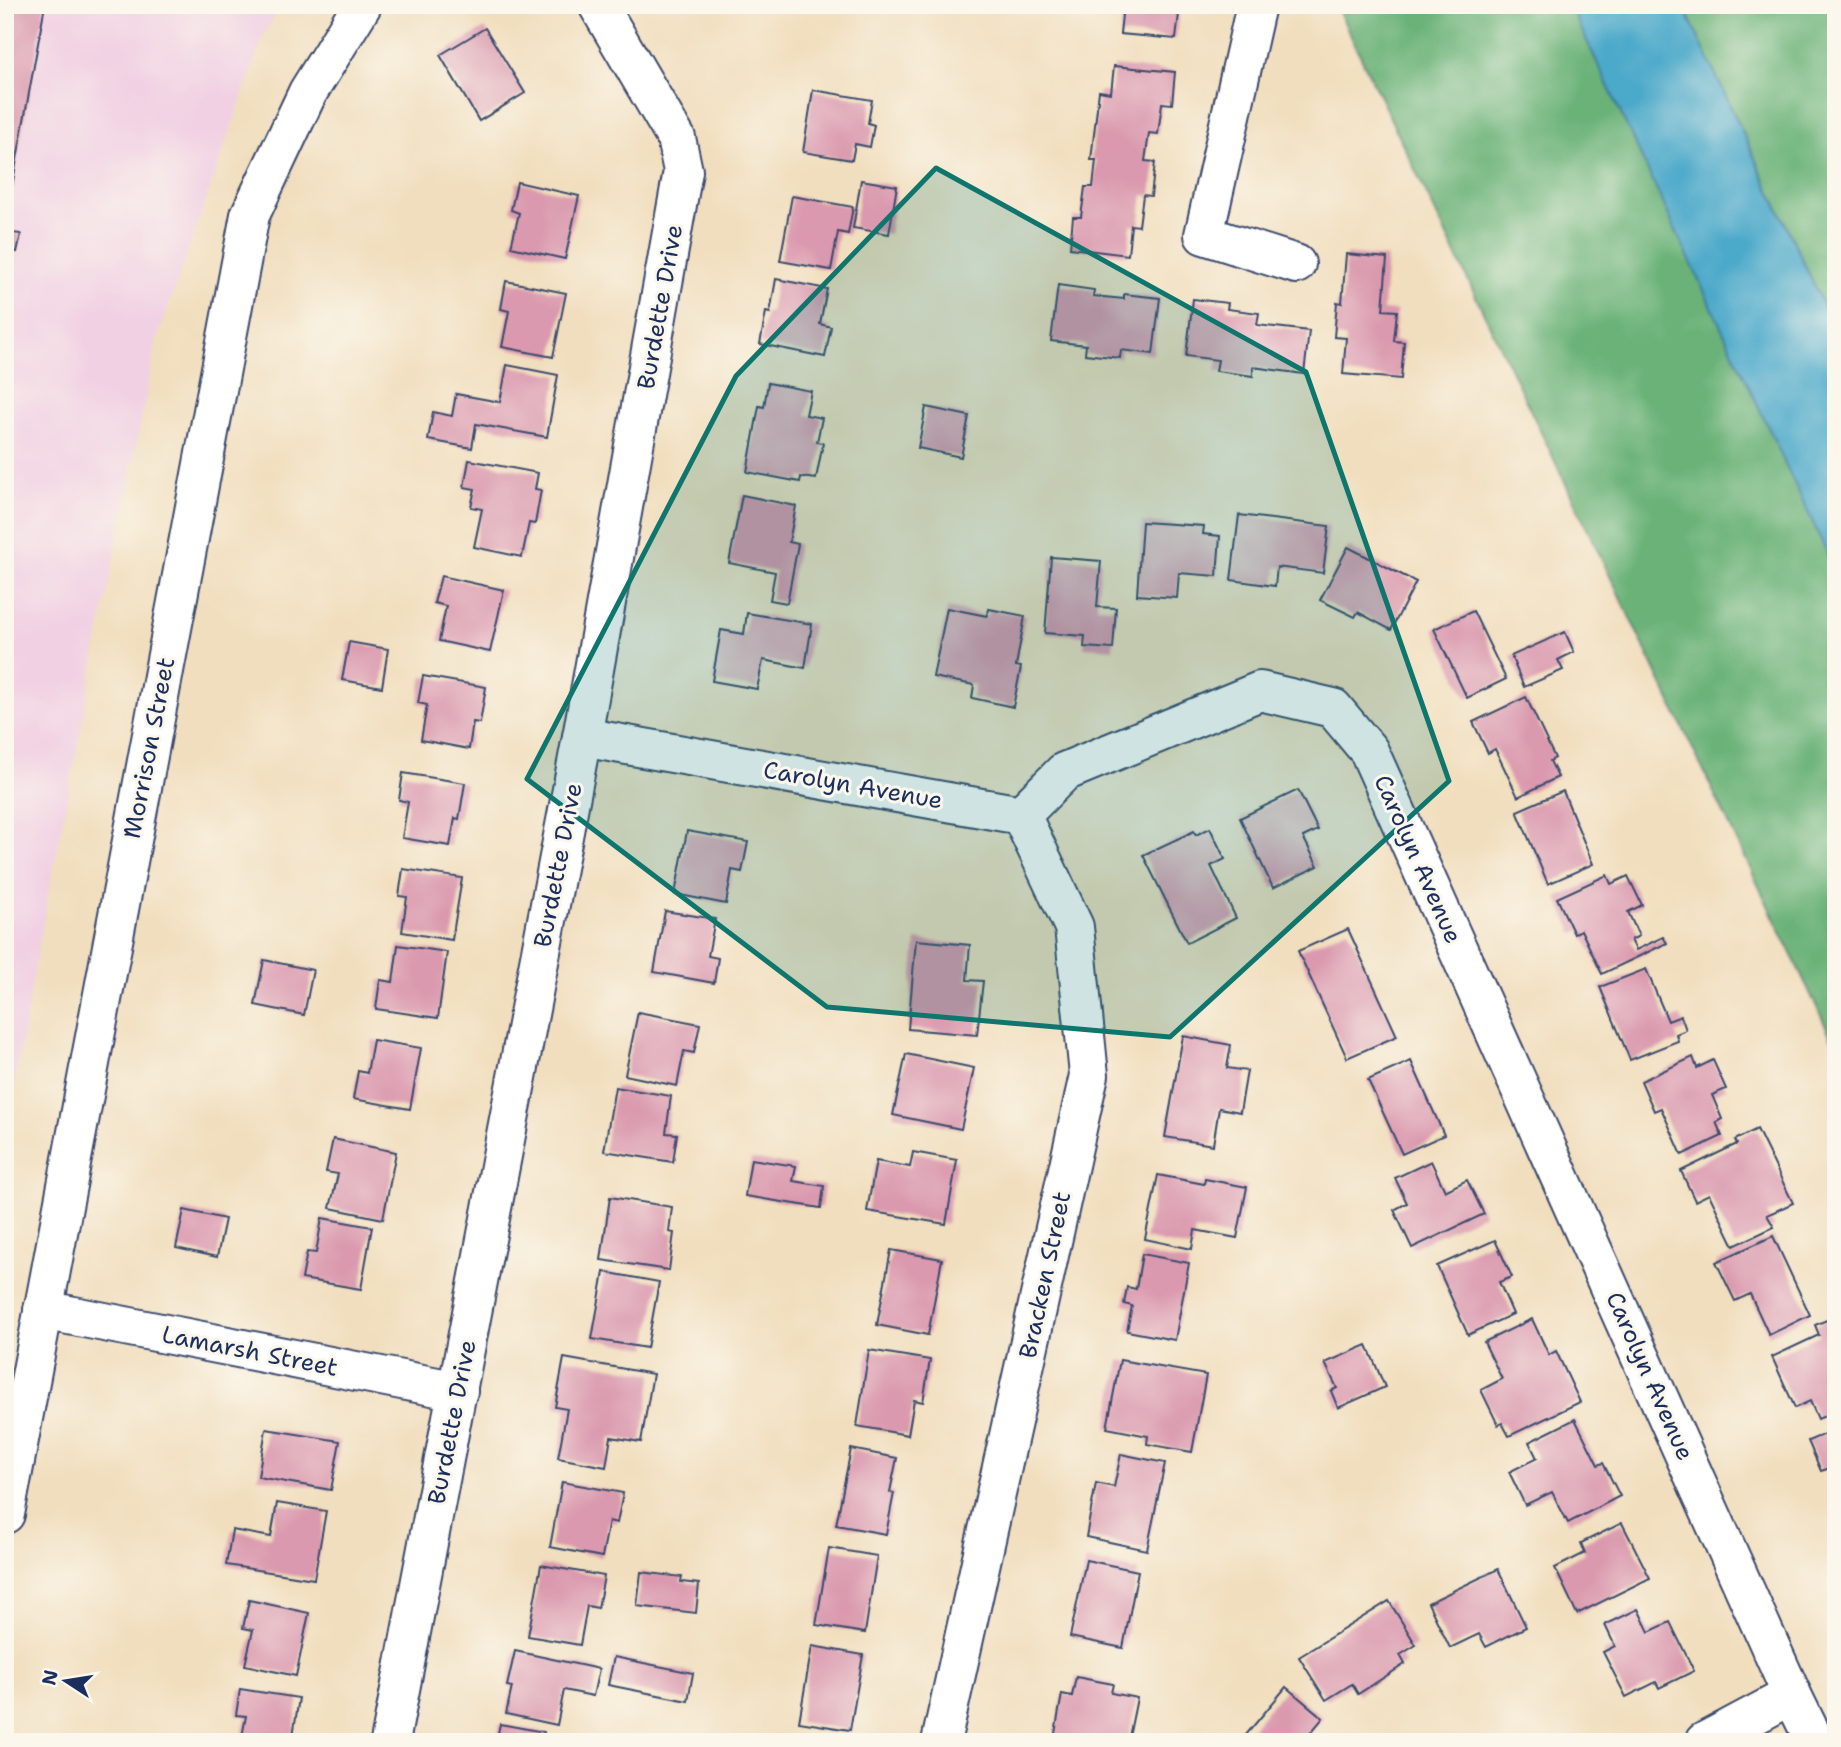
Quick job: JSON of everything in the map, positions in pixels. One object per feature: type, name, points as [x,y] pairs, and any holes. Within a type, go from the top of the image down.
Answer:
[{"type":"street","name":"Morrison Street","points":[[5,1514],[250,215],[308,92],[362,5]]},
{"type":"street","name":"Burdette Drive","points":[[390,1742],[582,737],[683,172],[676,138],[598,5]]},
{"type":"street","points":[[1256,5],[1204,235],[1296,264]]},
{"type":"street","name":"Carolyn Avenue","points":[[582,737],[1021,815],[1064,772],[1260,691],[1332,708],[1369,751],[1815,1742]]},
{"type":"street","name":"Bracken Street","points":[[942,1742],[1089,1075],[1074,927],[1021,815]]},
{"type":"street","name":"Lamarsh Street","points":[[43,1310],[458,1391]]},
{"type":"street","points":[[1704,1742],[1792,1695]]},
{"type":"highlighted area","points":[[936,168],[1306,372],[1449,781],[1170,1037],[827,1007],[527,779],[736,376]]},
{"type":"shaded area","points":[[5,5],[281,5],[265,32],[157,338],[43,922],[5,1132]]},
{"type":"green space","points":[[1336,5],[1575,5],[1836,563],[1836,1047]]},
{"type":"green space","points":[[1683,5],[1836,5],[1836,332]]},
{"type":"water","points":[[1570,5],[1683,5],[1836,332],[1836,572]]},
{"type":"building","points":[[5,5],[45,5],[7,214],[5,214]]},
{"type":"building","points":[[1123,5],[1180,5],[1176,39],[1120,34]]},
{"type":"building","points":[[485,28],[525,93],[479,121],[440,55]]},
{"type":"building","points":[[1114,66],[1175,72],[1172,104],[1162,103],[1158,134],[1149,133],[1145,161],[1155,162],[1151,196],[1143,195],[1139,226],[1131,225],[1128,255],[1070,248],[1073,217],[1081,217],[1085,187],[1093,187],[1096,160],[1091,160],[1099,91],[1111,93]]},
{"type":"building","points":[[813,90],[872,100],[868,123],[874,125],[870,147],[855,144],[852,160],[803,152]]},
{"type":"building","points":[[861,180],[897,186],[889,234],[853,228]]},
{"type":"building","points":[[517,182],[579,196],[565,259],[511,247],[519,213],[511,210]]},
{"type":"building","points":[[792,196],[853,207],[848,234],[838,232],[831,270],[780,261]]},
{"type":"building","points":[[5,232],[21,234],[17,252],[5,250]]},
{"type":"building","points":[[1346,254],[1387,258],[1383,310],[1397,311],[1394,341],[1404,342],[1401,379],[1343,374],[1346,338],[1334,337],[1337,302],[1342,303]]},
{"type":"building","points":[[776,279],[827,289],[820,324],[831,327],[825,357],[760,344],[766,312],[770,313]]},
{"type":"building","points":[[506,281],[566,293],[553,357],[502,347],[509,311],[501,309]]},
{"type":"building","points":[[1058,285],[1094,290],[1093,296],[1124,299],[1124,294],[1160,298],[1153,354],[1121,350],[1120,358],[1085,354],[1086,345],[1051,341]]},
{"type":"building","points":[[1193,299],[1228,303],[1227,309],[1259,313],[1257,325],[1309,331],[1304,374],[1253,367],[1253,376],[1216,371],[1218,360],[1186,356]]},
{"type":"building","points":[[507,365],[558,375],[547,437],[476,424],[472,448],[428,440],[433,412],[452,416],[456,394],[500,402]]},
{"type":"building","points":[[768,383],[811,391],[806,415],[822,418],[817,442],[823,443],[816,479],[801,477],[800,482],[747,472],[759,406],[764,407]]},
{"type":"building","points":[[926,407],[969,416],[961,457],[918,448]]},
{"type":"building","points":[[469,460],[538,473],[535,489],[541,490],[535,524],[529,523],[522,557],[474,547],[482,509],[471,507],[475,489],[464,487]]},
{"type":"building","points":[[742,495],[796,506],[789,542],[798,544],[787,603],[770,600],[775,572],[729,563]]},
{"type":"building","points":[[1239,515],[1329,526],[1323,573],[1277,567],[1275,586],[1231,580]]},
{"type":"building","points":[[1142,522],[1204,526],[1203,534],[1220,536],[1217,576],[1179,573],[1177,598],[1137,595]]},
{"type":"building","points":[[1348,547],[1416,582],[1391,630],[1358,612],[1355,617],[1320,600]]},
{"type":"building","points":[[1051,557],[1101,561],[1097,607],[1116,608],[1113,649],[1084,647],[1085,636],[1045,633]]},
{"type":"building","points":[[441,576],[504,590],[490,652],[439,641],[446,606],[434,603]]},
{"type":"building","points":[[947,608],[987,616],[989,609],[1025,616],[1016,666],[1021,667],[1013,707],[972,698],[974,685],[933,677]]},
{"type":"building","points":[[1473,611],[1506,679],[1467,698],[1434,629]]},
{"type":"building","points":[[747,613],[812,624],[805,668],[763,660],[757,689],[712,681],[721,630],[744,634]]},
{"type":"building","points":[[1565,632],[1574,652],[1558,660],[1563,670],[1524,687],[1511,656]]},
{"type":"building","points":[[349,642],[388,649],[382,687],[342,680]]},
{"type":"building","points":[[423,676],[486,687],[480,723],[473,722],[469,749],[421,740],[427,705],[418,703]]},
{"type":"building","points":[[1526,697],[1555,758],[1550,761],[1558,777],[1518,797],[1495,749],[1488,753],[1473,722]]},
{"type":"building","points":[[403,773],[465,783],[459,819],[455,818],[450,846],[402,838],[408,802],[399,800]]},
{"type":"building","points":[[1298,790],[1318,830],[1303,837],[1318,866],[1273,888],[1240,818]]},
{"type":"building","points":[[1563,791],[1593,864],[1548,884],[1517,811]]},
{"type":"building","points":[[1210,828],[1225,859],[1211,866],[1236,918],[1187,943],[1143,855],[1194,831],[1196,835]]},
{"type":"building","points":[[687,831],[748,842],[742,872],[732,870],[726,904],[675,894]]},
{"type":"building","points":[[403,869],[462,878],[452,940],[402,932],[407,897],[399,896]]},
{"type":"building","points":[[1607,875],[1611,884],[1628,876],[1642,905],[1628,912],[1639,936],[1631,940],[1636,950],[1663,937],[1667,943],[1602,974],[1581,930],[1574,934],[1557,898]]},
{"type":"building","points":[[665,911],[715,919],[708,956],[718,958],[714,983],[654,972]]},
{"type":"building","points":[[1348,929],[1397,1036],[1347,1058],[1298,951]]},
{"type":"building","points":[[916,940],[970,945],[967,980],[983,981],[977,1035],[908,1029]]},
{"type":"building","points":[[398,945],[447,952],[438,1018],[376,1009],[380,980],[393,982]]},
{"type":"building","points":[[264,960],[313,970],[304,1015],[255,1005]]},
{"type":"building","points":[[1646,969],[1668,1021],[1681,1016],[1686,1030],[1676,1034],[1678,1041],[1630,1060],[1600,987]]},
{"type":"building","points":[[638,1012],[700,1024],[694,1053],[684,1051],[677,1086],[625,1075]]},
{"type":"building","points":[[1183,1036],[1231,1045],[1227,1068],[1247,1071],[1240,1112],[1219,1108],[1213,1145],[1165,1137]]},
{"type":"building","points":[[373,1040],[421,1048],[410,1109],[353,1099],[358,1071],[367,1073]]},
{"type":"building","points":[[906,1054],[974,1068],[961,1129],[893,1115]]},
{"type":"building","points":[[1693,1057],[1697,1068],[1713,1060],[1726,1089],[1712,1095],[1722,1119],[1716,1122],[1722,1136],[1682,1155],[1661,1108],[1654,1111],[1641,1081]]},
{"type":"building","points":[[1411,1061],[1444,1135],[1402,1154],[1368,1080]]},
{"type":"building","points":[[615,1087],[671,1096],[666,1133],[677,1134],[673,1162],[604,1151]]},
{"type":"building","points":[[1757,1129],[1793,1203],[1767,1215],[1774,1227],[1734,1246],[1709,1194],[1695,1201],[1681,1171],[1737,1144],[1735,1140]]},
{"type":"building","points":[[333,1139],[396,1152],[383,1219],[330,1208],[338,1174],[326,1172]]},
{"type":"building","points":[[913,1152],[957,1160],[946,1224],[867,1211],[876,1161],[910,1167]]},
{"type":"building","points":[[751,1159],[796,1166],[793,1181],[824,1186],[821,1208],[745,1196]]},
{"type":"building","points":[[1431,1161],[1445,1191],[1467,1180],[1484,1214],[1412,1248],[1394,1210],[1407,1203],[1395,1178]]},
{"type":"building","points":[[1158,1175],[1204,1184],[1205,1179],[1247,1187],[1237,1238],[1195,1230],[1192,1249],[1145,1239]]},
{"type":"building","points":[[610,1197],[672,1207],[669,1232],[674,1233],[669,1270],[601,1260]]},
{"type":"building","points":[[184,1210],[225,1219],[217,1257],[176,1248]]},
{"type":"building","points":[[322,1218],[372,1227],[361,1289],[302,1279],[307,1252],[316,1253]]},
{"type":"building","points":[[1773,1236],[1810,1315],[1769,1335],[1750,1294],[1735,1301],[1716,1262]]},
{"type":"building","points":[[1495,1240],[1512,1277],[1499,1282],[1513,1314],[1468,1335],[1437,1266]]},
{"type":"building","points":[[891,1250],[942,1259],[928,1335],[877,1325]]},
{"type":"building","points":[[1142,1254],[1189,1263],[1175,1340],[1127,1331],[1132,1306],[1124,1304],[1127,1287],[1136,1289]]},
{"type":"building","points":[[604,1272],[659,1282],[647,1348],[592,1339]]},
{"type":"building","points":[[1532,1319],[1549,1355],[1556,1351],[1580,1402],[1509,1436],[1502,1423],[1498,1425],[1481,1390],[1502,1379],[1484,1342]]},
{"type":"building","points":[[1829,1319],[1836,1333],[1836,1411],[1818,1419],[1810,1401],[1795,1408],[1772,1357],[1819,1335],[1815,1325]]},
{"type":"building","points":[[1367,1345],[1385,1387],[1338,1408],[1331,1391],[1337,1388],[1325,1363]]},
{"type":"building","points":[[869,1350],[930,1360],[923,1402],[914,1400],[908,1435],[857,1426]]},
{"type":"building","points":[[564,1358],[653,1374],[641,1442],[611,1437],[606,1467],[558,1458],[567,1409],[555,1407]]},
{"type":"building","points":[[1120,1360],[1206,1375],[1192,1452],[1147,1444],[1148,1436],[1107,1428]]},
{"type":"building","points":[[1575,1419],[1598,1465],[1603,1463],[1620,1496],[1568,1523],[1552,1492],[1525,1505],[1509,1472],[1537,1458],[1529,1442]]},
{"type":"building","points":[[266,1429],[340,1441],[331,1490],[258,1477]]},
{"type":"building","points":[[1836,1429],[1836,1481],[1830,1468],[1821,1471],[1808,1441]]},
{"type":"building","points":[[851,1449],[897,1458],[886,1534],[836,1525]]},
{"type":"building","points":[[1121,1454],[1165,1463],[1147,1550],[1086,1537],[1096,1483],[1114,1487]]},
{"type":"building","points":[[562,1482],[623,1493],[617,1523],[609,1521],[602,1557],[550,1547]]},
{"type":"building","points":[[277,1503],[326,1511],[314,1579],[226,1565],[232,1530],[271,1537]]},
{"type":"building","points":[[1622,1523],[1650,1578],[1577,1614],[1555,1568],[1585,1553],[1581,1543]]},
{"type":"building","points":[[829,1548],[877,1556],[865,1633],[816,1625]]},
{"type":"building","points":[[1086,1560],[1138,1571],[1123,1648],[1070,1637]]},
{"type":"building","points":[[541,1565],[604,1576],[598,1608],[587,1606],[580,1645],[528,1636]]},
{"type":"building","points":[[1498,1569],[1526,1627],[1486,1647],[1479,1634],[1450,1648],[1428,1603]]},
{"type":"building","points":[[641,1572],[682,1577],[681,1582],[699,1584],[696,1613],[637,1606]]},
{"type":"building","points":[[249,1600],[309,1613],[296,1676],[245,1665],[253,1630],[243,1628]]},
{"type":"building","points":[[1389,1601],[1416,1645],[1400,1655],[1405,1664],[1358,1694],[1352,1684],[1326,1700],[1299,1657]]},
{"type":"building","points":[[1638,1609],[1649,1632],[1670,1622],[1694,1671],[1659,1688],[1656,1682],[1626,1697],[1603,1652],[1615,1646],[1605,1625]]},
{"type":"building","points":[[812,1646],[863,1655],[850,1730],[799,1722]]},
{"type":"building","points":[[515,1651],[599,1669],[593,1696],[564,1690],[557,1725],[506,1714],[512,1687],[507,1686]]},
{"type":"building","points":[[614,1657],[693,1673],[688,1701],[608,1685]]},
{"type":"building","points":[[1076,1677],[1113,1684],[1111,1693],[1137,1698],[1128,1742],[1068,1742],[1054,1739],[1062,1694],[1072,1696]]},
{"type":"building","points":[[1286,1687],[1323,1718],[1303,1742],[1240,1742]]},
{"type":"building","points":[[240,1689],[299,1698],[292,1742],[241,1742],[246,1716],[236,1715]]},
{"type":"building","points":[[500,1724],[544,1732],[542,1742],[496,1742]]}]
